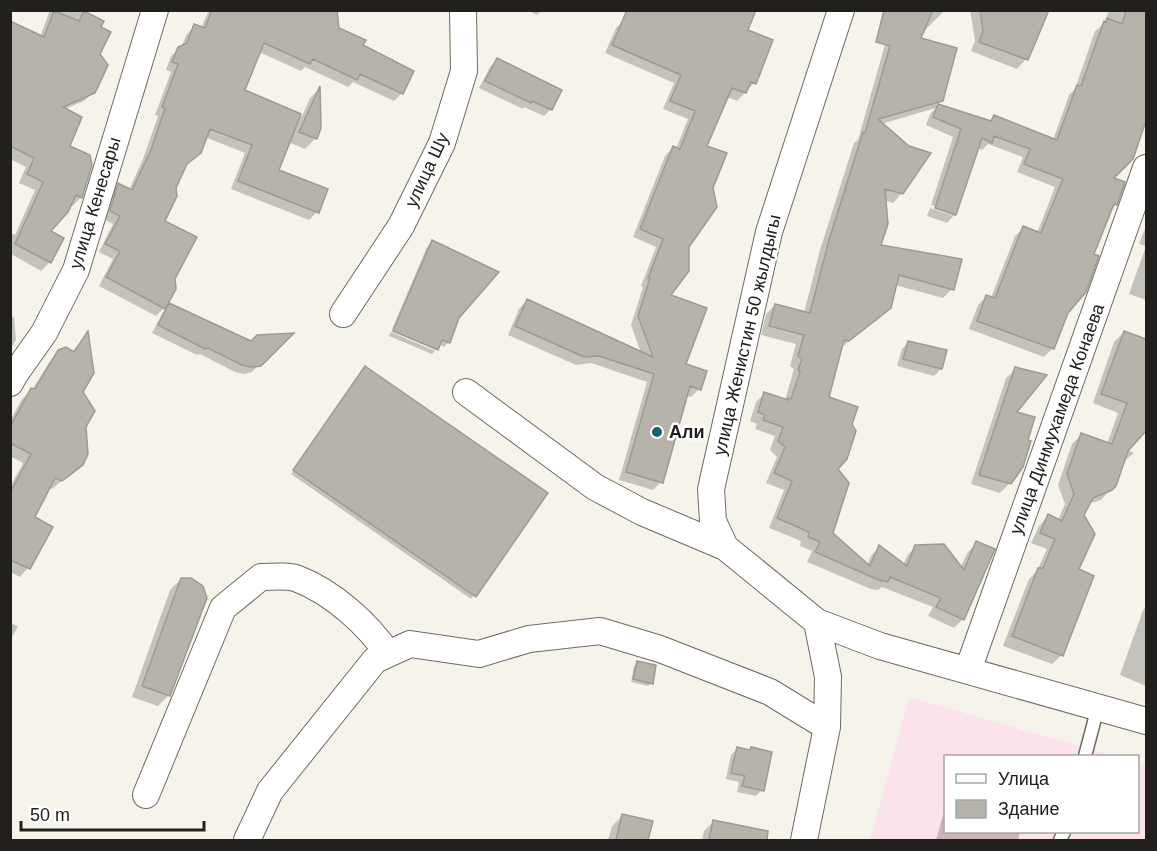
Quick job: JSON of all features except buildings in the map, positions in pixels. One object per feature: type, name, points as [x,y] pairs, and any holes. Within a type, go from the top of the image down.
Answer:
[{"type":"street","name":"улица Кенесары","points":[[10,383],[44,333],[76,270],[155,10]]},
{"type":"street","name":"улица Шу","points":[[343,314],[401,226],[442,143],[464,71],[463,10]]},
{"type":"street","name":"улица Женистин 50 жылдыгы","points":[[841,10],[769,232],[711,489],[713,520],[725,548],[818,622],[880,646],[1146,721]]},
{"type":"street","name":"улица Динмухамеда Конаева","points":[[968,670],[1146,168]]},
{"type":"street","points":[[466,392],[595,487],[642,512],[725,548]]},
{"type":"street","points":[[146,795],[223,608],[261,577],[297,578],[341,603],[378,639],[388,654]]},
{"type":"street","points":[[804,840],[827,727],[828,677],[818,622]]},
{"type":"street","points":[[248,840],[270,791],[375,660],[410,644],[479,654],[529,639],[600,631],[660,649],[770,692],[827,727]]},
{"type":"lane","points":[[1085,755],[1098,707]]},
{"type":"shaded area","points":[[909,697],[1112,755],[944,755],[944,833],[1139,833],[1139,763],[1146,766],[1146,840],[870,840]]},
{"type":"place","name":"Али","points":[[657,432]]}]
